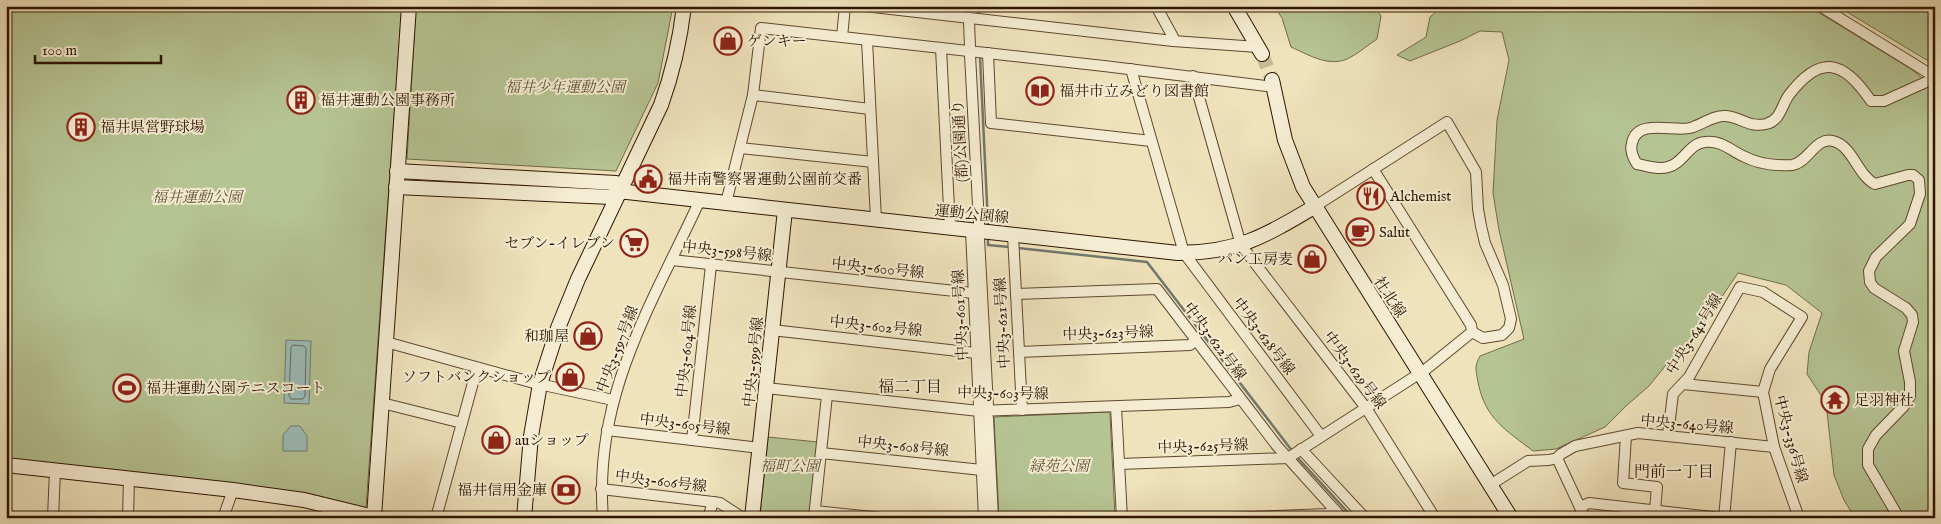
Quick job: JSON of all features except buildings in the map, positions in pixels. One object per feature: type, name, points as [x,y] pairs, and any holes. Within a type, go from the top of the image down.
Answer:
[{"type":"street","points":[[6,465],[232,490],[304,500],[365,516],[382,403],[409,6]]},
{"type":"street","points":[[524,518],[531,436],[540,384],[558,328],[578,279],[618,191],[656,116],[668,84],[680,40],[684,6]]},
{"type":"street","points":[[842,37],[845,6]]},
{"type":"street","points":[[864,6],[935,10],[1260,51]]},
{"type":"street","points":[[1156,6],[1173,36],[1173,41]]},
{"type":"street","points":[[1234,6],[1260,51]]},
{"type":"street","points":[[1820,6],[1935,78]]},
{"type":"street","name":"(都)公園通り","points":[[969,14],[983,408]]},
{"type":"street","points":[[726,203],[753,95],[760,28],[1193,76],[1273,83]]},
{"type":"street","points":[[867,40],[876,220]]},
{"type":"street","points":[[941,48],[950,228]]},
{"type":"street","points":[[988,53],[991,123],[1151,141]]},
{"type":"street","points":[[1899,518],[1868,466],[1868,449],[1876,434],[1904,406],[1910,396],[1910,382],[1904,351],[1913,322],[1912,315],[1906,308],[1874,288],[1870,282],[1869,271],[1876,257],[1910,224],[1920,194],[1919,180],[1908,175],[1875,184],[1868,180],[1840,144],[1832,140],[1825,140],[1820,143],[1804,160],[1794,165],[1762,163],[1745,157],[1724,144],[1706,142],[1692,148],[1676,163],[1668,167],[1658,168],[1637,164],[1631,152],[1631,144],[1633,137],[1643,129],[1687,128],[1720,116],[1729,116],[1748,124],[1767,124],[1776,120],[1788,96],[1807,76],[1827,66],[1842,70],[1853,78],[1871,101],[1884,101],[1935,78]]},
{"type":"street","points":[[1131,69],[1184,253]]},
{"type":"street","points":[[1193,76],[1241,245]]},
{"type":"street","name":"社北線","points":[[1273,83],[1290,154],[1303,187],[1511,518]]},
{"type":"street","points":[[753,95],[870,109]]},
{"type":"street","points":[[1314,207],[1447,122],[1476,172],[1481,226],[1502,285],[1511,319],[1509,328],[1502,335],[1483,338],[1472,332]]},
{"type":"street","points":[[740,148],[873,162]]},
{"type":"street","points":[[1373,169],[1471,325],[1472,332]]},
{"type":"street","points":[[397,171],[616,183],[618,191]]},
{"type":"street","points":[[396,187],[611,197],[618,191]]},
{"type":"street","name":"運動公園線","points":[[618,191],[1184,253],[1204,252],[1241,245],[1272,232],[1314,207]]},
{"type":"street","name":"中央3-597号線","points":[[603,518],[601,489],[607,430],[622,369],[639,328],[700,200]]},
{"type":"street","name":"中央3-599号線","points":[[752,518],[785,210]]},
{"type":"street","name":"中央3-601号線","points":[[976,231],[973,294],[976,353],[983,408],[982,470],[984,518]]},
{"type":"street","name":"中央3-621号線","points":[[1013,235],[1022,410]]},
{"type":"street","name":"中央3-629号線","points":[[1241,245],[1366,408],[1435,518]]},
{"type":"street","name":"中央3-628号線","points":[[1184,253],[1321,436]]},
{"type":"street","name":"中央3-598号線","points":[[672,260],[779,272]]},
{"type":"street","name":"中央3-604号線","points":[[692,440],[711,265]]},
{"type":"street","name":"中央3-600号線","points":[[779,272],[973,294]]},
{"type":"street","name":"中央3-641号線","points":[[1668,435],[1673,394],[1689,377],[1740,287],[1763,292],[1802,316]]},
{"type":"street","name":"中央3-622号線","points":[[1016,294],[1157,289],[1240,399],[1294,453],[1339,514]]},
{"type":"street","name":"中央3-336号線","points":[[1799,518],[1774,447],[1763,392],[1770,369],[1802,316]]},
{"type":"street","name":"中央3-602号線","points":[[772,330],[976,353]]},
{"type":"street","points":[[1365,518],[1294,453],[1420,373],[1472,332]]},
{"type":"street","name":"中央3-623号線","points":[[1019,352],[1190,345],[1196,340]]},
{"type":"street","points":[[386,342],[477,368],[613,400]]},
{"type":"street","points":[[436,518],[477,368]]},
{"type":"street","points":[[1683,384],[1763,392]]},
{"type":"street","name":"中央3-603号線","points":[[766,388],[827,395],[1022,410],[1229,402],[1240,399]]},
{"type":"street","points":[[827,395],[814,514],[882,518]]},
{"type":"street","points":[[382,403],[462,423]]},
{"type":"street","points":[[1116,407],[1122,518]]},
{"type":"street","points":[[988,418],[993,518]]},
{"type":"street","name":"中央3-605号線","points":[[607,430],[760,448]]},
{"type":"street","name":"中央3-640号線","points":[[1490,484],[1528,461],[1556,458],[1575,446],[1638,433],[1774,447]]},
{"type":"street","points":[[1626,436],[1623,483],[1657,487],[1655,511]]},
{"type":"street","points":[[1580,507],[1589,503],[1655,511],[1678,516],[1722,518],[1731,442]]},
{"type":"street","name":"中央3-608号線","points":[[822,453],[982,470]]},
{"type":"street","name":"中央3-625号線","points":[[1119,464],[1294,453]]},
{"type":"street","points":[[1556,458],[1586,518]]},
{"type":"street","points":[[52,518],[55,470]]},
{"type":"street","points":[[128,518],[129,478]]},
{"type":"street","name":"中央3-606号線","points":[[601,489],[720,503],[743,518]]},
{"type":"street","points":[[223,518],[232,490]]},
{"type":"street","points":[[708,518],[713,502]]},
{"type":"street","points":[[1229,518],[1339,514]]},
{"type":"green space","name":"福井運動公園","points":[[6,6],[402,6],[366,508],[307,493],[6,460]]},
{"type":"green space","name":"福井少年運動公園","points":[[416,6],[673,6],[658,83],[616,171],[407,159]]},
{"type":"green space","points":[[1274,6],[1374,6],[1381,16],[1377,39],[1354,55],[1343,60],[1336,62],[1320,60],[1291,47],[1282,18]]},
{"type":"green space","points":[[1439,6],[1808,6],[1911,69],[1935,88],[1935,518],[1855,518],[1844,500],[1834,475],[1826,403],[1807,374],[1809,352],[1822,313],[1786,285],[1738,273],[1698,332],[1666,365],[1649,386],[1605,427],[1556,449],[1533,451],[1514,437],[1491,415],[1481,395],[1478,382],[1476,369],[1480,356],[1524,339],[1499,230],[1493,193],[1497,120],[1509,60],[1502,32],[1480,31],[1410,61],[1397,55],[1426,37],[1430,17],[1437,11]]},
{"type":"green space","points":[[1837,6],[1935,6],[1935,65]]},
{"type":"green space","name":"緑苑公園","points":[[1108,412],[1110,414],[1115,518],[999,518],[994,417]]},
{"type":"green space","name":"福町公園","points":[[768,437],[818,442],[810,518],[761,518]]},
{"type":"water","points":[[286,340],[311,341],[309,404],[284,403]]},
{"type":"water","points":[[291,426],[300,426],[307,436],[307,451],[283,451],[283,435]]},
{"type":"waterway","points":[[978,6],[979,14]]},
{"type":"waterway","points":[[980,57],[988,224]]},
{"type":"waterway","points":[[988,240],[988,245],[1009,247]]},
{"type":"waterway","points":[[1018,248],[1147,262],[1293,452]]},
{"type":"waterway","points":[[1296,456],[1353,518]]},
{"type":"tunnel","points":[[1262,54],[1272,80]]},
{"type":"place","name":"ゲンキー","points":[[728,41]]},
{"type":"place","name":"福井市立みどり図書館","points":[[1040,91]]},
{"type":"place","name":"福井運動公園事務所","points":[[301,100]]},
{"type":"place","name":"福井県営野球場","points":[[81,127]]},
{"type":"place","name":"福井南警察署運動公園前交番","points":[[648,179]]},
{"type":"place","name":"Alchemist","points":[[1371,196]]},
{"type":"place","name":"Salut","points":[[1360,232]]},
{"type":"place","name":"セブン-イレブン","points":[[634,243]]},
{"type":"place","name":"パン工房麦","points":[[1312,259]]},
{"type":"place","name":"和珈屋","points":[[588,336]]},
{"type":"place","name":"ソフトバンクショップ","points":[[570,377]]},
{"type":"place","name":"福井運動公園テニスコート","points":[[127,388]]},
{"type":"place","name":"足羽神社","points":[[1835,400]]},
{"type":"place","name":"auショップ","points":[[496,440]]},
{"type":"place","name":"福井信用金庫","points":[[566,490]]},
{"type":"district","name":"福二丁目","points":[[910,386]]},
{"type":"district","name":"門前一丁目","points":[[1674,471]]}]
